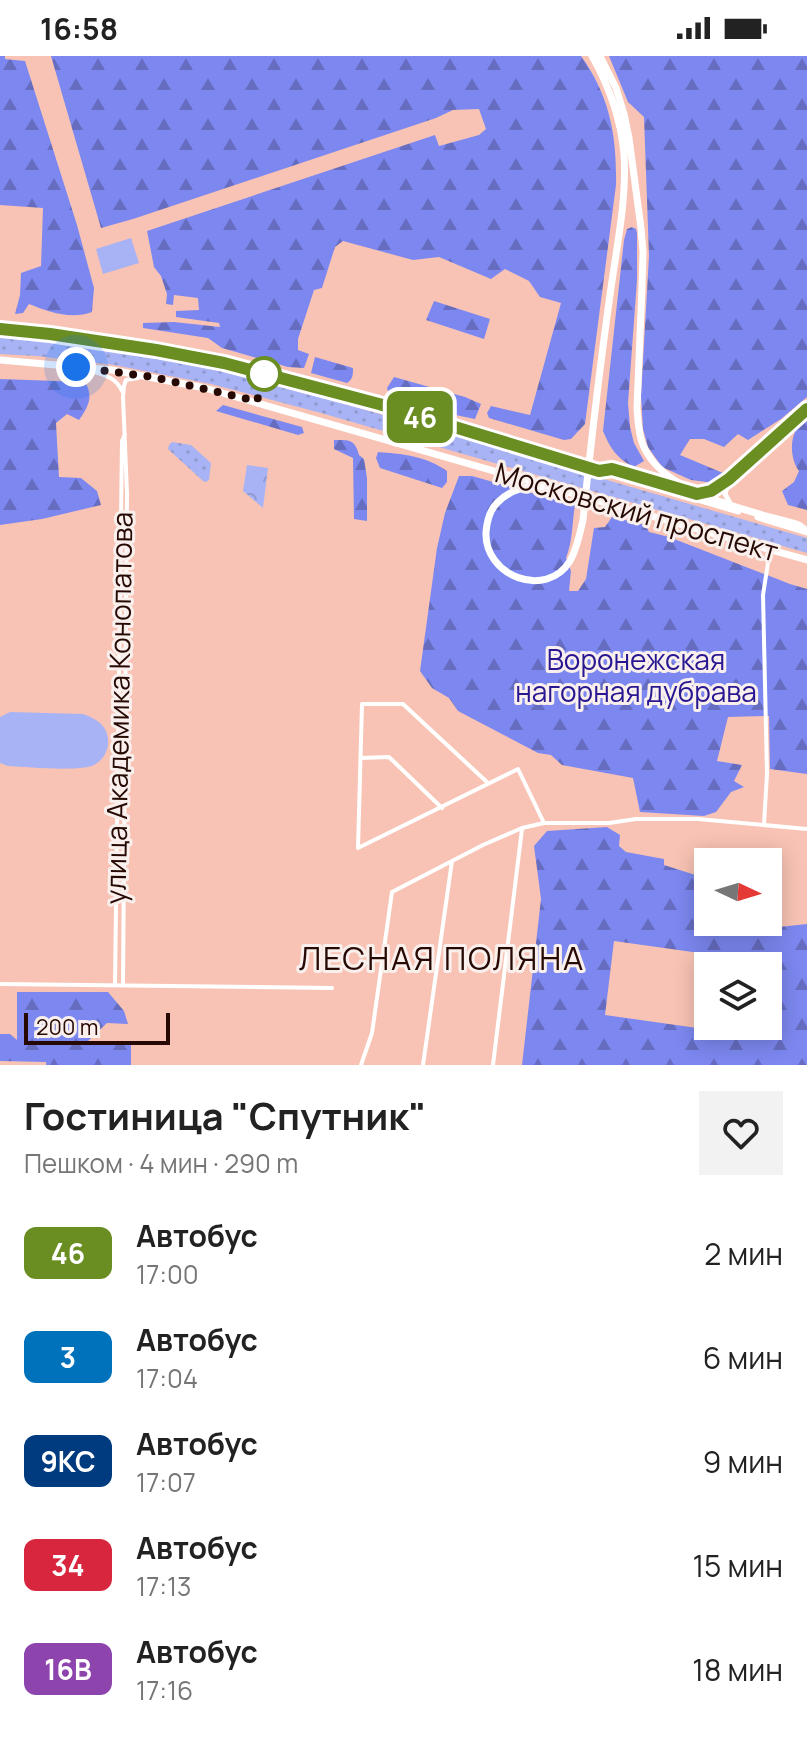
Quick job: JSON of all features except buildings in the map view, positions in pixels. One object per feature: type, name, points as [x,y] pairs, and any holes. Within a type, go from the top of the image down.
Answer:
[{"type":"main road","points":[[549,487],[528,486],[515,490],[490,512],[486,538],[491,554],[500,567],[513,576],[543,580],[559,573],[573,555],[583,520],[624,173],[622,141],[613,103],[592,56]]},
{"type":"main road","points":[[600,56],[616,88],[624,114],[641,228],[643,252],[637,399],[640,436],[648,455],[663,473],[697,494],[799,525],[807,531]]},
{"type":"main road","points":[[619,229],[630,216],[635,217],[641,228]]},
{"type":"main road","name":"Московский проспект","points":[[0,329],[156,350],[224,363],[379,404],[807,531]]},
{"type":"main road","name":"Московский проспект","points":[[0,360],[153,377],[257,401],[807,560]]},
{"type":"street","points":[[76,367],[110,376],[121,387],[123,397]]},
{"type":"street","points":[[123,397],[126,380],[153,377]]},
{"type":"street","name":"улица Академика Конопатова","points":[[123,397],[127,494],[123,984]]},
{"type":"street","points":[[599,471],[612,469],[697,494],[711,491],[729,479],[807,409]]},
{"type":"street","name":"улица Академика Конопатова","points":[[115,984],[120,497],[122,441],[126,432]]},
{"type":"street","points":[[729,479],[725,494],[730,504]]},
{"type":"street","points":[[764,824],[767,774],[763,595],[770,550]]},
{"type":"street","points":[[488,783],[403,704],[362,704],[358,848],[518,769],[544,823]]},
{"type":"street","points":[[361,758],[389,757],[442,808]]},
{"type":"street","points":[[361,1065],[372,1033],[392,892],[522,828],[544,823],[661,819],[807,829]]},
{"type":"street","points":[[493,1065],[522,828]]},
{"type":"street","points":[[423,1065],[452,861]]},
{"type":"street","points":[[0,984],[332,988]]},
{"type":"green space","points":[[0,56],[25,61],[94,288],[92,312],[68,315],[29,304],[23,313],[15,314],[21,273],[41,266],[43,208],[0,205]]},
{"type":"green space","points":[[51,56],[581,56],[605,102],[613,134],[616,167],[585,424],[571,439],[564,440],[489,418],[487,413],[491,406],[530,415],[561,303],[540,297],[529,281],[505,269],[491,279],[439,257],[413,260],[343,241],[335,247],[322,288],[314,290],[298,339],[298,350],[309,354],[304,368],[288,367],[222,348],[208,338],[143,328],[143,323],[174,322],[220,327],[219,323],[176,317],[176,311],[199,310],[198,298],[174,295],[173,305],[166,304],[167,294],[161,276],[154,267],[147,231],[435,135],[439,146],[479,135],[486,129],[479,109],[453,110],[101,228]]},
{"type":"green space","points":[[609,56],[807,56],[807,397],[781,419],[748,440],[738,434],[724,447],[704,439],[690,439],[680,455],[723,473],[715,483],[691,480],[662,467],[648,447],[643,429],[641,396],[649,256],[644,117],[628,102]]},
{"type":"green space","points":[[632,227],[637,233],[637,280],[628,403],[634,443],[644,461],[634,467],[615,452],[603,431],[624,240],[627,229]]},
{"type":"green space","points":[[131,238],[139,263],[103,274],[96,249]]},
{"type":"green space","points":[[434,301],[490,319],[484,339],[426,320]]},
{"type":"green space","points":[[0,336],[114,349],[259,379],[807,538],[807,553],[211,384],[114,365],[0,354]]},
{"type":"green space","points":[[315,357],[353,368],[352,378],[347,383],[311,373]]},
{"type":"green space","points":[[394,377],[481,404],[475,419],[436,411],[389,394],[387,388]]},
{"type":"green space","points":[[0,379],[85,382],[89,402],[79,420],[67,414],[56,423],[59,477],[81,478],[97,491],[101,505],[0,525]]},
{"type":"green space","points":[[223,405],[302,427],[304,433],[298,435],[216,411]]},
{"type":"green space","points":[[807,419],[807,510],[788,505],[782,491],[794,482],[799,471],[792,444],[794,433]]},
{"type":"green space","points":[[334,440],[351,442],[364,459],[367,521],[354,519],[353,458],[334,449]]},
{"type":"green space","points":[[172,442],[191,445],[211,463],[209,480],[203,481],[168,449]]},
{"type":"green space","points":[[378,452],[431,462],[447,471],[447,482],[442,488],[380,468],[376,458]]},
{"type":"green space","points":[[247,465],[268,468],[263,508],[243,491]]},
{"type":"green space","name":"Воронежская нагорная дубрава","points":[[459,476],[472,476],[575,505],[566,558],[571,571],[569,591],[578,591],[586,579],[594,528],[605,527],[612,517],[646,525],[649,532],[807,589],[807,774],[770,769],[769,716],[728,717],[717,761],[742,765],[734,781],[744,787],[731,792],[716,812],[704,816],[640,812],[633,778],[562,765],[551,755],[538,753],[458,711],[449,698],[432,688],[420,671],[437,548],[445,513]]},
{"type":"green space","points":[[10,712],[83,714],[100,723],[105,730],[107,750],[98,763],[87,767],[40,768],[0,763],[0,717]]},
{"type":"green space","points":[[607,827],[620,835],[619,846],[626,852],[664,859],[664,865],[694,875],[694,936],[782,936],[782,927],[807,924],[807,1065],[522,1065],[541,899],[534,846],[547,831]]},
{"type":"green space","points":[[17,992],[108,992],[124,1011],[128,1024],[107,1023],[86,1043],[131,1045],[131,1065],[46,1065],[46,1062],[0,1061],[0,1034],[10,1034],[17,1040]]},
{"type":"bus line","name":"46","points":[[0,329],[156,350],[224,363],[379,404],[599,471],[612,469],[697,494],[711,491],[729,479],[807,409]]},
{"type":"district","name":"ЛЕСНАЯ ПОЛЯНА","points":[[442,958]]},
{"type":"route","points":[[76,367],[153,377],[257,401],[264,374]]}]
